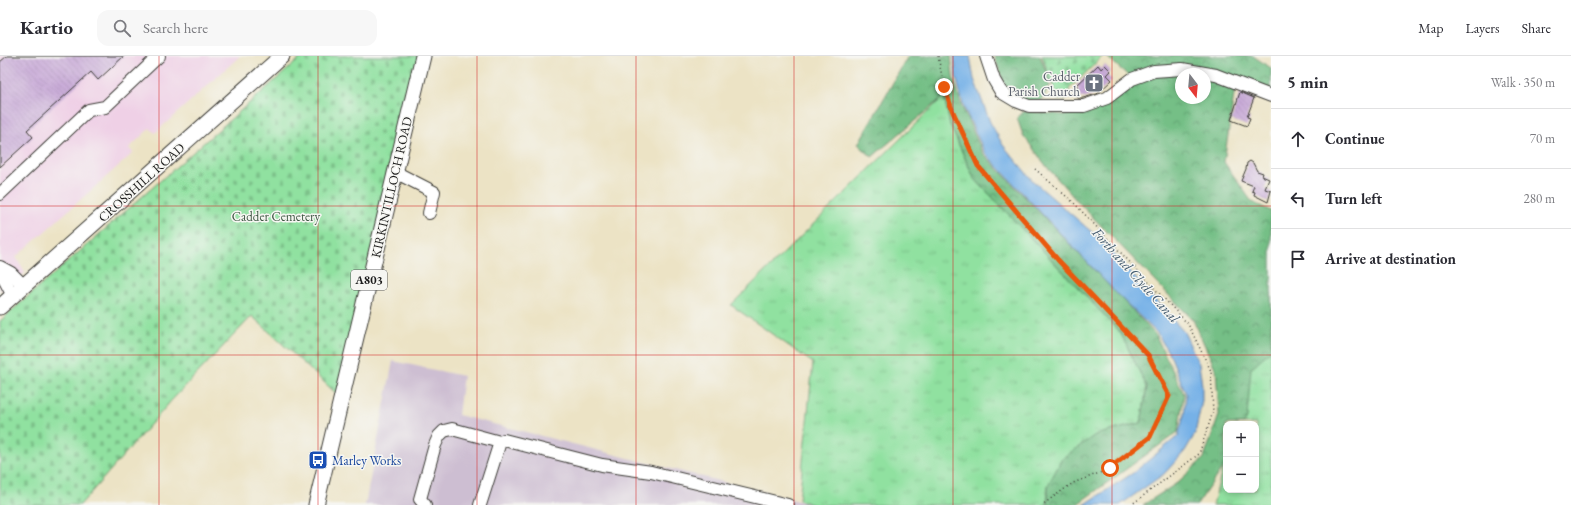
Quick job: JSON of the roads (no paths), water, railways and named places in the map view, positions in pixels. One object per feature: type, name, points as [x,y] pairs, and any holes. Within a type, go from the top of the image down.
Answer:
[{"type":"main road","name":"CROSSHILL ROAD","points":[[0,307],[282,56]]},
{"type":"main road","name":"KIRKINTILLOCH ROAD","points":[[316,505],[423,56]]},
{"type":"street","points":[[0,194],[89,110],[105,106],[159,56]]},
{"type":"street","points":[[986,56],[994,80],[1001,92],[1016,101],[1029,106],[1084,106],[1107,98],[1132,79],[1154,70],[1182,69],[1216,75],[1271,96]]},
{"type":"street","points":[[395,172],[434,192],[429,212]]},
{"type":"street","points":[[0,267],[11,273],[24,286]]},
{"type":"street","points":[[0,271],[13,296]]},
{"type":"street","points":[[425,505],[420,499],[435,446],[439,436],[444,431],[452,429],[500,442],[504,440],[602,465],[651,472],[788,505]]},
{"type":"street","points":[[480,505],[500,442]]},
{"type":"water","points":[[954,56],[970,56],[974,79],[990,122],[1003,145],[1033,181],[1101,240],[1184,332],[1199,364],[1202,385],[1202,401],[1195,434],[1185,451],[1164,474],[1120,505],[1084,505],[1133,473],[1178,436],[1184,415],[1186,394],[1171,357],[1157,333],[1118,295],[985,153],[964,108],[956,77]]},
{"type":"place","name":"Cadder Parish Church","points":[[1094,83]]},
{"type":"place","name":"Marley Works","points":[[318,460]]},
{"type":"park label","name":"Cadder Cemetery","points":[[276,216]]},
{"type":"water label","name":"Forth and Clyde Canal","points":[[1136,275]]}]
